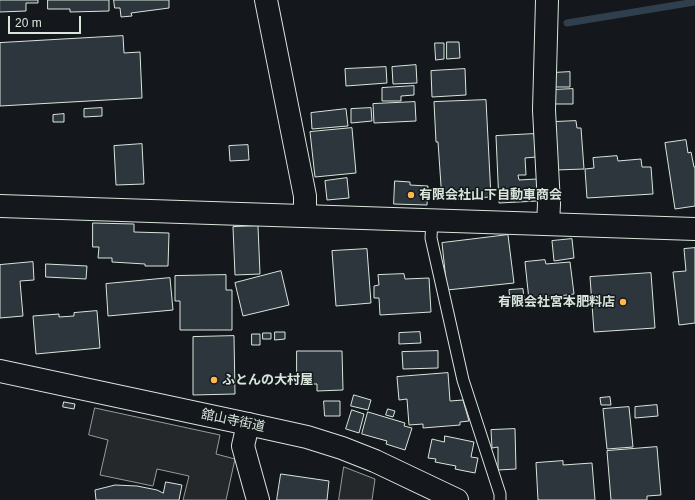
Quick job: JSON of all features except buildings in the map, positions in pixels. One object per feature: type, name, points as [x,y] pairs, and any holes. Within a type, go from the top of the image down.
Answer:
[{"type":"street","points":[[266,0],[305,196],[304,216]]},
{"type":"street","points":[[547,0],[544,110],[548,224]]},
{"type":"street","points":[[0,206],[695,229]]},
{"type":"street","name":"舘山寺街道","points":[[0,371],[307,437],[342,448],[375,461],[457,500]]},
{"type":"street","points":[[248,424],[244,446],[258,500]]},
{"type":"lane","points":[[432,220],[432,238],[463,380],[500,494],[500,500]]},
{"type":"shaded area","points":[[95,408],[220,435],[216,454],[235,459],[226,500],[183,500],[189,476],[157,469],[153,486],[100,475],[108,440],[89,435]]},
{"type":"shaded area","points":[[344,467],[375,479],[372,500],[339,500]]},
{"type":"waterway","points":[[567,23],[695,2]]},
{"type":"place","name":"有限会社山下自動車商会","points":[[411,195]]},
{"type":"place","name":"有限会社宮本肥料店","points":[[623,302]]},
{"type":"place","name":"ふとんの大村屋","points":[[214,380]]}]
